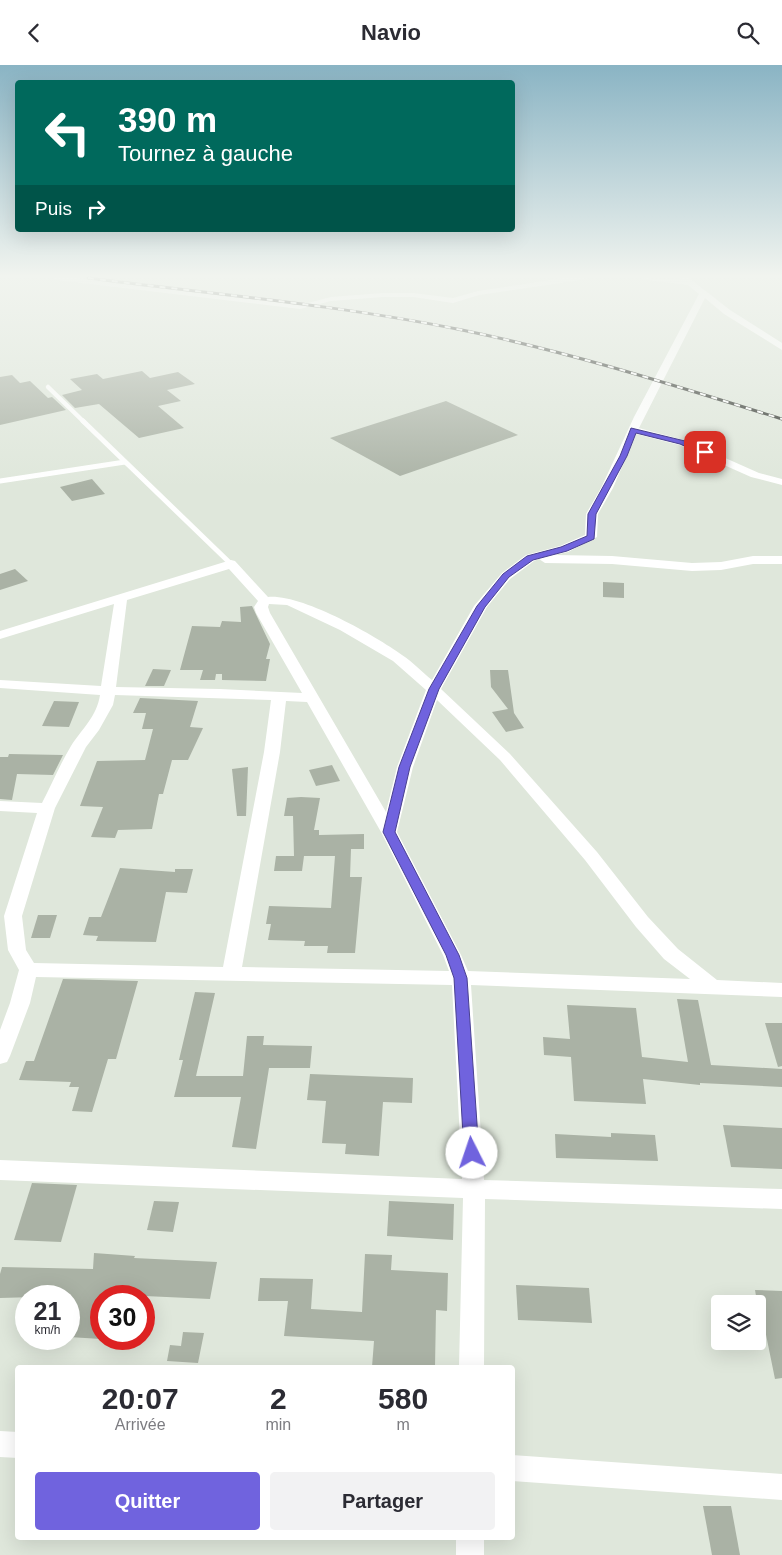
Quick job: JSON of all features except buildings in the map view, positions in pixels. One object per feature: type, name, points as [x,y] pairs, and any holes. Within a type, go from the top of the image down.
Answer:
[{"type":"street","points":[[389,832],[405,767],[434,689],[481,606],[506,576],[530,558],[564,549],[591,537],[592,514],[623,456],[633,430],[675,348]]},
{"type":"street","points":[[633,430],[683,443],[755,475],[782,482]]},
{"type":"street","points":[[530,558],[622,561],[692,567],[721,566],[753,560],[782,560]]},
{"type":"street","points":[[0,635],[232,565],[265,601]]},
{"type":"street","points":[[0,1056],[20,1003],[28,970],[17,950],[13,916],[47,808],[79,746],[92,730],[106,705],[121,598]]},
{"type":"street","points":[[265,601],[290,602],[345,627],[398,658],[434,689],[505,757],[591,857],[642,922],[671,954],[712,987]]},
{"type":"street","points":[[265,601],[261,607],[263,613],[389,832],[452,955],[460,978],[474,1189],[471,1365]]},
{"type":"street","points":[[0,684],[108,691],[312,698]]},
{"type":"street","points":[[231,974],[272,752],[279,696]]},
{"type":"street","points":[[0,807],[47,808]]},
{"type":"street","points":[[28,970],[460,978],[782,990]]},
{"type":"street","points":[[0,1170],[782,1199]]},
{"type":"street","points":[[0,1444],[15,1445]]},
{"type":"street","points":[[515,1468],[782,1487]]},
{"type":"street","points":[[470,1540],[470,1555]]},
{"type":"lane","points":[[48,387],[232,565]]},
{"type":"lane","points":[[0,481],[125,462]]},
{"type":"railway","points":[[537,348],[663,382],[782,419]]},
{"type":"route","points":[[472,1153],[460,978],[452,955],[389,832],[405,767],[434,689],[481,606],[506,576],[530,558],[564,549],[591,537],[592,514],[623,456],[633,430],[657,435],[705,452]]}]
